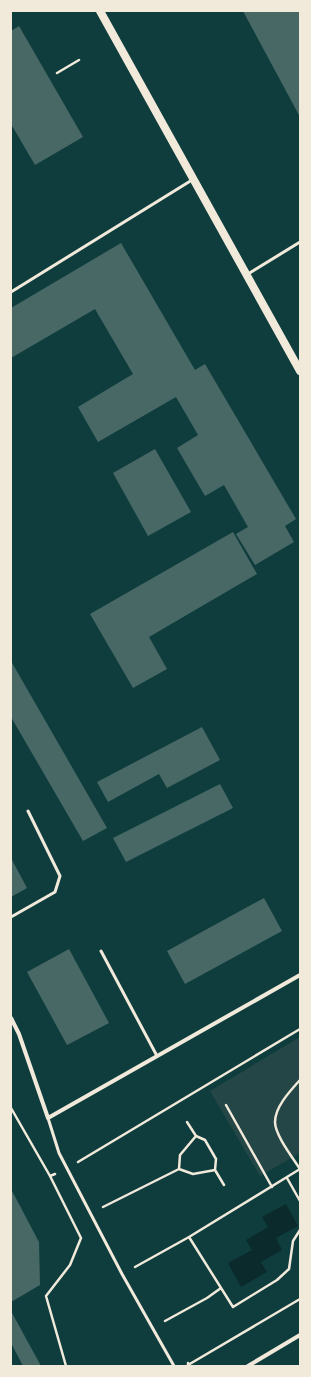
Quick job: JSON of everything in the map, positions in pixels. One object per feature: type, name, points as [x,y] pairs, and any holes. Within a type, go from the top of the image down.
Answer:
[{"type":"main road","points":[[100,11],[300,371]]},
{"type":"street","points":[[11,1018],[19,1034],[48,1118],[300,975]]},
{"type":"street","points":[[248,1366],[300,1335]]},
{"type":"lane","points":[[11,292],[193,179]]},
{"type":"lane","points":[[246,275],[300,242]]},
{"type":"lane","points":[[11,917],[56,892],[60,876],[28,811]]},
{"type":"lane","points":[[101,951],[157,1056]]},
{"type":"lane","points":[[48,1118],[59,1154],[122,1274],[174,1366]]},
{"type":"path","points":[[57,73],[79,60]]},
{"type":"path","points":[[50,1176],[78,1162],[300,1029]]},
{"type":"path","points":[[135,1267],[189,1237],[300,1169],[282,1141],[275,1123],[279,1108],[300,1080]]},
{"type":"path","points":[[226,1105],[272,1187]]},
{"type":"path","points":[[11,1108],[50,1176],[81,1238],[70,1265],[46,1296],[66,1366]]},
{"type":"path","points":[[187,1122],[196,1136],[205,1140],[216,1159],[215,1170],[224,1185]]},
{"type":"path","points":[[179,1168],[180,1154],[196,1136]]},
{"type":"path","points":[[78,1162],[82,1168]]},
{"type":"path","points":[[179,1168],[193,1174],[215,1170]]},
{"type":"path","points":[[100,1201],[103,1207],[179,1168]]},
{"type":"path","points":[[286,1178],[300,1201]]},
{"type":"path","points":[[189,1237],[233,1307],[277,1280],[289,1269],[293,1241],[300,1230]]},
{"type":"path","points":[[132,1260],[139,1274]]},
{"type":"path","points":[[168,1327],[164,1321],[207,1298],[221,1288]]},
{"type":"path","points":[[185,1358],[188,1365],[300,1299]]},
{"type":"shaded area","points":[[300,1037],[300,1153],[260,1176],[210,1091]]},
{"type":"shaded area","points":[[286,1204],[298,1226],[276,1238],[282,1250],[261,1262],[267,1272],[241,1287],[228,1263],[252,1250],[246,1240],[268,1227],[262,1217]]},
{"type":"building","points":[[243,11],[300,11],[300,117]]},
{"type":"building","points":[[19,26],[83,137],[35,165],[11,124],[11,31]]},
{"type":"building","points":[[121,243],[195,370],[205,364],[296,519],[285,526],[294,542],[255,565],[236,534],[248,527],[224,485],[205,496],[177,448],[198,435],[176,397],[98,442],[78,407],[133,374],[95,309],[11,358],[11,308]]},
{"type":"building","points":[[155,449],[191,512],[148,536],[113,473]]},
{"type":"building","points":[[233,532],[257,574],[149,637],[167,669],[133,688],[90,614]]},
{"type":"building","points":[[11,661],[107,828],[83,841],[11,717]]},
{"type":"building","points":[[202,727],[220,760],[167,788],[159,774],[108,802],[97,782]]},
{"type":"building","points":[[220,784],[233,808],[126,862],[113,838]]},
{"type":"building","points":[[11,858],[27,888],[11,897]]},
{"type":"building","points":[[264,898],[282,931],[185,984],[167,951]]},
{"type":"building","points":[[69,949],[109,1023],[67,1045],[27,972]]},
{"type":"building","points":[[11,1189],[39,1242],[40,1285],[11,1302]]},
{"type":"building","points":[[11,1311],[41,1366],[23,1366],[11,1343]]}]
